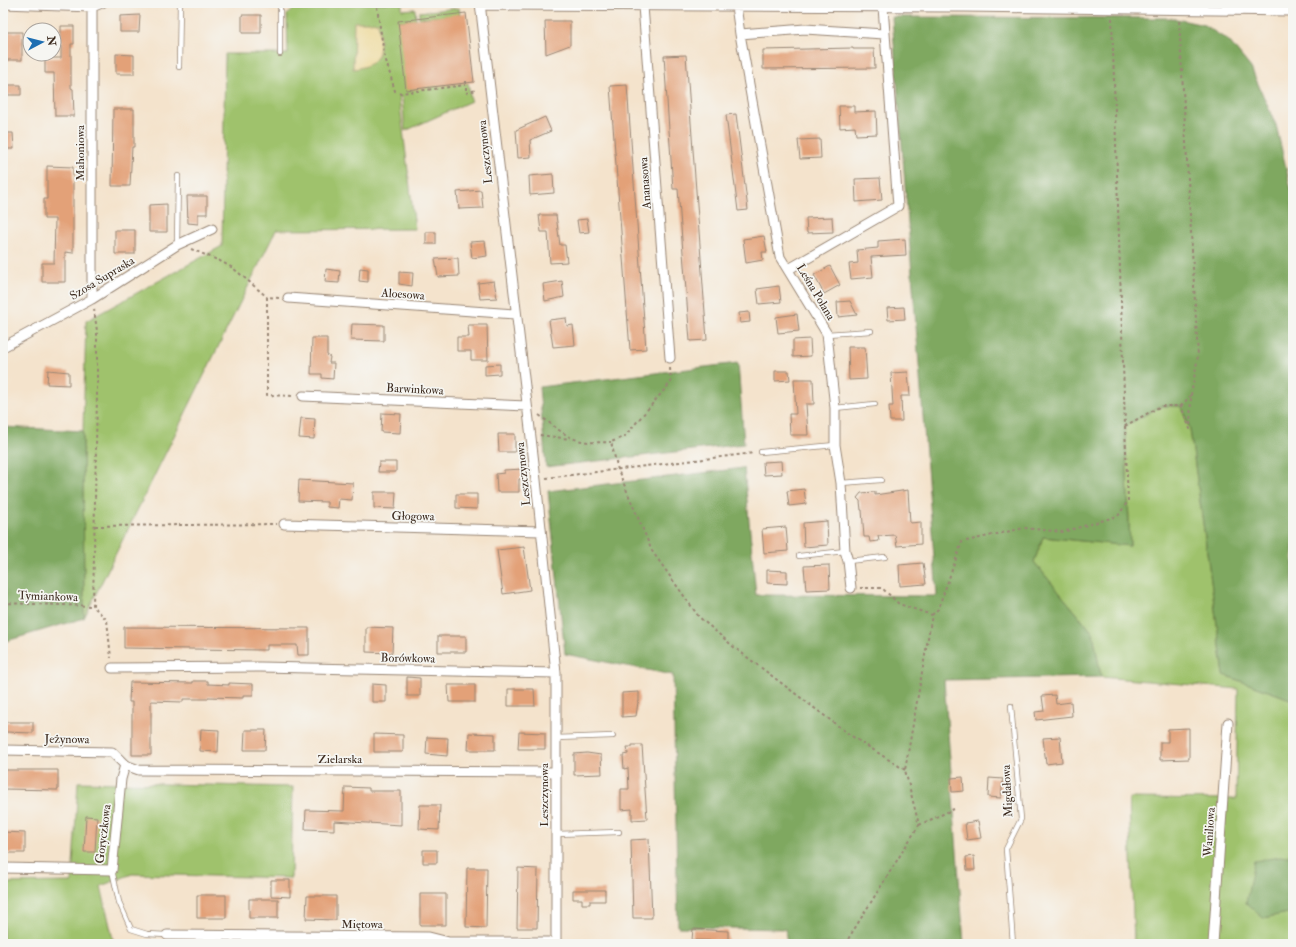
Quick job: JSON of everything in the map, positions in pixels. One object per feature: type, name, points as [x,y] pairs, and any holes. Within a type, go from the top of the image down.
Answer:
[{"type":"street","points":[[3,4],[92,7],[102,3]]},
{"type":"street","points":[[480,4],[883,7],[902,5],[1112,10],[1141,6],[1178,10],[1293,12]]},
{"type":"street","name":"Leszczynowa","points":[[480,4],[515,314],[536,480],[556,673],[556,943]]},
{"type":"street","name":"Ananasowa","points":[[644,6],[670,358]]},
{"type":"street","name":"Leśna Polana","points":[[736,6],[774,230],[780,257],[789,269],[827,334],[834,408],[835,445],[842,483],[845,551],[848,561],[851,588]]},
{"type":"street","name":"Mahoniowa","points":[[92,7],[92,299]]},
{"type":"street","points":[[789,269],[898,206],[883,7]]},
{"type":"street","points":[[740,34],[805,29],[884,34]]},
{"type":"street","name":"Szosa Supraska","points":[[3,347],[92,299],[178,245],[212,229]]},
{"type":"street","name":"Aloesowa","points":[[288,298],[515,314]]},
{"type":"street","name":"Barwinkowa","points":[[303,396],[527,406]]},
{"type":"street","name":"Głogowa","points":[[284,524],[541,531]]},
{"type":"street","name":"Borówkowa","points":[[112,668],[260,668],[556,673]]},
{"type":"street","name":"Waniliowa","points":[[1213,944],[1228,723]]},
{"type":"street","name":"Jeżynowa","points":[[3,750],[112,752],[124,765]]},
{"type":"street","name":"Zielarska","points":[[124,765],[139,770],[556,772]]},
{"type":"street","name":"Goryczkowa","points":[[3,868],[112,870],[121,779],[124,765]]},
{"type":"street","name":"Miętowa","points":[[167,935],[429,937],[449,942],[556,943]]},
{"type":"lane","points":[[179,66],[180,3]]},
{"type":"lane","points":[[280,3],[280,54]]},
{"type":"lane","points":[[178,176],[178,245]]},
{"type":"lane","points":[[827,334],[871,331]]},
{"type":"lane","points":[[834,408],[875,404]]},
{"type":"lane","points":[[761,452],[835,445]]},
{"type":"lane","points":[[842,483],[881,480]]},
{"type":"lane","points":[[799,556],[845,551]]},
{"type":"lane","points":[[848,561],[885,557]]},
{"type":"lane","name":"Migdałowa","points":[[1011,706],[1021,819],[1006,848],[1013,944]]},
{"type":"lane","points":[[556,738],[613,736]]},
{"type":"lane","points":[[556,834],[619,832]]},
{"type":"lane","points":[[112,870],[119,902],[130,929],[147,934],[167,935]]},
{"type":"path","points":[[377,7],[384,54],[395,91],[401,93],[466,85]]},
{"type":"path","points":[[919,825],[904,770],[932,615],[938,609],[962,542],[1024,528],[1063,532],[1118,516],[1128,501],[1112,10]]},
{"type":"path","points":[[1178,10],[1198,356],[1191,395],[1190,429],[1181,406]]},
{"type":"path","points":[[466,81],[466,93],[476,90]]},
{"type":"path","points":[[178,245],[220,261],[233,268],[267,297],[288,298]]},
{"type":"path","points":[[267,297],[267,395],[303,396]]},
{"type":"path","points":[[92,299],[97,331],[93,606],[107,620],[112,668]]},
{"type":"path","points":[[530,434],[571,439],[588,443],[612,442],[624,437],[671,382],[670,358]]},
{"type":"path","points":[[1125,426],[1162,406],[1181,406],[1191,395]]},
{"type":"path","points":[[527,406],[571,439]]},
{"type":"path","points":[[612,442],[618,470],[652,551],[699,617],[735,648],[850,736],[904,770]]},
{"type":"path","points":[[536,480],[761,452]]},
{"type":"path","points":[[95,526],[284,524]]},
{"type":"path","points":[[851,588],[882,588],[899,604],[932,615]]},
{"type":"path","name":"Tymiankowa","points":[[3,603],[93,606]]},
{"type":"path","points":[[845,944],[919,825],[954,809]]},
{"type":"green space","points":[[303,3],[402,3],[402,10],[415,9],[416,19],[398,21],[447,85],[468,83],[471,101],[405,131],[402,97],[399,97],[415,229],[276,230],[84,618],[83,431],[86,321],[222,246],[225,54],[288,54],[287,15],[295,7],[303,9]]},
{"type":"green space","points":[[459,8],[460,15],[419,18],[419,12]]},
{"type":"green space","points":[[892,17],[1172,18],[1204,25],[1229,41],[1251,68],[1276,125],[1293,198],[1293,700],[1224,675],[1190,429],[1181,406],[1161,406],[1125,426],[1130,546],[1043,537],[1034,562],[1093,633],[1101,677],[944,680],[964,944],[787,944],[785,929],[678,927],[673,675],[565,654],[548,491],[744,468],[756,595],[937,596]]},
{"type":"green space","points":[[738,363],[744,444],[546,467],[539,387]]},
{"type":"green space","points":[[1161,406],[1181,406],[1190,429],[1224,675],[1293,700],[1293,855],[1263,918],[1293,912],[1293,944],[1134,944],[1129,798],[1236,799],[1238,689],[1101,677],[1093,633],[1034,562],[1043,537],[1130,546],[1125,426]]},
{"type":"green space","points":[[3,427],[83,431],[84,618],[3,642]]},
{"type":"green space","points":[[78,782],[293,787],[291,878],[132,874],[101,886],[114,944],[3,944],[3,883],[72,882]]},
{"type":"green space","points":[[1293,855],[1293,912],[1263,918],[1246,903],[1254,861]]},
{"type":"sand","points":[[354,22],[378,22],[380,47],[376,59],[363,67],[353,69]]},
{"type":"building","points":[[466,13],[474,82],[406,90],[398,21]]},
{"type":"building","points":[[140,15],[139,32],[120,32],[120,16]]},
{"type":"building","points":[[242,15],[261,15],[261,33],[242,33]]},
{"type":"building","points":[[545,21],[570,21],[570,45],[546,54]]},
{"type":"building","points":[[62,26],[74,26],[74,44],[71,44],[71,88],[73,89],[74,116],[55,116],[54,73],[45,73],[45,62],[62,62]]},
{"type":"building","points":[[3,32],[22,32],[22,60],[3,60]]},
{"type":"building","points":[[874,49],[875,68],[763,69],[763,50]]},
{"type":"building","points":[[116,54],[134,55],[134,74],[116,74]]},
{"type":"building","points":[[686,55],[707,340],[690,341],[678,189],[673,189],[664,56]]},
{"type":"building","points":[[7,85],[21,85],[21,95],[6,95]]},
{"type":"building","points":[[627,85],[646,349],[630,350],[610,86]]},
{"type":"building","points":[[839,106],[854,106],[854,112],[876,111],[877,134],[856,135],[855,127],[840,128]]},
{"type":"building","points":[[113,109],[134,109],[134,147],[132,147],[130,186],[112,186]]},
{"type":"building","points":[[736,114],[748,210],[738,211],[726,115]]},
{"type":"building","points":[[545,117],[551,131],[530,140],[531,157],[518,158],[516,130]]},
{"type":"building","points":[[3,133],[13,133],[14,149],[3,149]]},
{"type":"building","points":[[820,139],[821,158],[800,159],[798,140]]},
{"type":"building","points":[[47,166],[73,167],[73,253],[65,252],[65,282],[42,282],[42,263],[54,263],[55,219],[44,219],[44,199],[47,199]]},
{"type":"building","points":[[553,174],[554,193],[530,195],[529,176]]},
{"type":"building","points":[[880,178],[882,200],[856,202],[855,179]]},
{"type":"building","points":[[481,190],[483,208],[459,209],[457,192]]},
{"type":"building","points":[[187,196],[207,196],[207,214],[198,214],[198,224],[188,223]]},
{"type":"building","points":[[167,204],[167,232],[149,232],[149,205]]},
{"type":"building","points":[[539,215],[556,215],[560,245],[565,245],[567,262],[550,263],[548,232],[541,232]]},
{"type":"building","points":[[832,217],[833,232],[807,233],[806,218]]},
{"type":"building","points":[[587,219],[589,232],[579,233],[577,220]]},
{"type":"building","points":[[115,230],[135,230],[135,254],[115,254]]},
{"type":"building","points":[[426,232],[436,232],[436,244],[426,244]]},
{"type":"building","points":[[764,236],[767,252],[762,252],[763,260],[746,263],[743,239]]},
{"type":"building","points":[[905,239],[906,255],[871,257],[873,277],[851,279],[849,264],[858,263],[857,250],[878,248],[878,241]]},
{"type":"building","points":[[485,241],[487,256],[472,258],[470,242]]},
{"type":"building","points":[[458,258],[459,276],[438,277],[435,259]]},
{"type":"building","points":[[830,266],[840,285],[824,294],[814,275]]},
{"type":"building","points":[[360,268],[368,269],[368,282],[359,281]]},
{"type":"building","points":[[326,269],[340,271],[339,283],[325,282]]},
{"type":"building","points":[[399,272],[413,273],[412,286],[399,284]]},
{"type":"building","points":[[494,281],[497,298],[480,299],[478,283]]},
{"type":"building","points":[[562,281],[564,297],[545,301],[543,284]]},
{"type":"building","points":[[779,286],[781,302],[759,304],[757,289]]},
{"type":"building","points":[[850,301],[857,315],[838,317],[837,302]]},
{"type":"building","points":[[904,307],[905,319],[888,320],[887,308]]},
{"type":"building","points":[[749,312],[750,322],[740,323],[739,313]]},
{"type":"building","points":[[797,314],[799,331],[778,333],[776,317]]},
{"type":"building","points":[[566,318],[567,326],[573,325],[575,345],[553,347],[549,320]]},
{"type":"building","points":[[352,324],[384,325],[384,341],[351,340]]},
{"type":"building","points":[[468,325],[487,325],[488,360],[471,360],[471,351],[457,351],[457,337],[469,337]]},
{"type":"building","points":[[312,338],[327,338],[327,355],[330,357],[329,363],[334,363],[333,379],[322,378],[322,374],[311,374]]},
{"type":"building","points":[[810,339],[811,356],[793,357],[793,340]]},
{"type":"building","points":[[848,347],[865,347],[867,379],[849,380]]},
{"type":"building","points":[[500,364],[500,374],[485,375],[485,365]]},
{"type":"building","points":[[48,370],[69,372],[69,385],[47,384]]},
{"type":"building","points":[[775,371],[789,371],[790,380],[775,381]]},
{"type":"building","points":[[908,372],[910,396],[901,396],[902,421],[890,421],[889,406],[893,406],[891,373]]},
{"type":"building","points":[[794,379],[813,379],[814,404],[806,404],[808,435],[790,435],[789,414],[796,414]]},
{"type":"building","points":[[382,413],[401,414],[400,433],[381,432]]},
{"type":"building","points":[[301,418],[315,419],[314,439],[299,438]]},
{"type":"building","points":[[498,434],[515,434],[515,452],[499,452]]},
{"type":"building","points":[[781,461],[782,474],[764,475],[763,462]]},
{"type":"building","points":[[379,462],[396,462],[396,472],[378,472]]},
{"type":"building","points":[[524,469],[524,479],[519,479],[519,492],[497,492],[496,474],[504,473],[504,470]]},
{"type":"building","points":[[299,480],[353,483],[352,500],[339,499],[338,508],[327,507],[327,502],[298,501]]},
{"type":"building","points":[[804,489],[806,504],[789,506],[787,491]]},
{"type":"building","points":[[908,490],[910,523],[921,522],[921,544],[897,546],[895,535],[878,536],[879,541],[870,542],[869,537],[864,537],[862,510],[860,501],[857,498],[861,493],[875,492],[875,495]]},
{"type":"building","points":[[374,492],[396,492],[395,509],[374,508]]},
{"type":"building","points":[[456,494],[477,494],[477,509],[456,508]]},
{"type":"building","points":[[827,521],[828,545],[804,547],[803,523]]},
{"type":"building","points":[[786,527],[788,551],[764,553],[762,529]]},
{"type":"building","points":[[524,547],[530,590],[503,594],[497,550]]},
{"type":"building","points":[[923,563],[926,584],[900,586],[899,565]]},
{"type":"building","points":[[829,565],[830,589],[806,590],[804,566]]},
{"type":"building","points":[[767,570],[787,571],[787,584],[767,583]]},
{"type":"building","points":[[124,627],[309,628],[309,655],[298,655],[297,645],[267,645],[267,650],[124,648]]},
{"type":"building","points":[[366,627],[393,628],[392,653],[366,652]]},
{"type":"building","points":[[438,636],[466,636],[466,652],[438,652]]},
{"type":"building","points":[[407,677],[420,678],[420,696],[407,696]]},
{"type":"building","points":[[193,681],[208,681],[208,684],[253,684],[253,695],[243,695],[243,698],[208,697],[208,699],[183,699],[183,702],[151,701],[151,755],[132,755],[132,702],[129,702],[130,682],[193,683]]},
{"type":"building","points":[[372,684],[386,685],[386,702],[372,702]]},
{"type":"building","points":[[448,685],[475,685],[475,702],[449,702]]},
{"type":"building","points":[[508,689],[534,689],[535,706],[508,706]]},
{"type":"building","points":[[639,692],[639,702],[636,716],[622,717],[622,693]]},
{"type":"building","points":[[1055,695],[1056,704],[1071,702],[1072,716],[1036,720],[1035,712],[1044,711],[1042,696]]},
{"type":"building","points":[[5,722],[33,722],[33,733],[5,732]]},
{"type":"building","points":[[1189,728],[1189,759],[1160,760],[1160,742],[1168,742],[1168,729]]},
{"type":"building","points":[[201,729],[219,730],[218,752],[200,751]]},
{"type":"building","points":[[245,730],[266,730],[265,750],[244,750]]},
{"type":"building","points":[[519,732],[545,733],[545,749],[518,749]]},
{"type":"building","points":[[469,733],[495,734],[495,750],[468,750]]},
{"type":"building","points":[[374,734],[403,735],[403,752],[374,752]]},
{"type":"building","points":[[427,737],[448,738],[447,756],[426,754]]},
{"type":"building","points":[[1060,737],[1062,762],[1046,764],[1043,738]]},
{"type":"building","points":[[632,745],[642,745],[647,819],[632,820],[632,809],[621,810],[621,789],[629,789],[628,768],[624,769],[623,755],[628,754],[627,747],[632,747]]},
{"type":"building","points":[[587,753],[601,755],[602,774],[574,775],[574,754]]},
{"type":"building","points":[[3,770],[58,770],[58,790],[3,789]]},
{"type":"building","points":[[963,777],[964,791],[952,792],[951,778]]},
{"type":"building","points":[[989,778],[1003,779],[1001,798],[988,797]]},
{"type":"building","points":[[345,787],[369,788],[369,791],[401,791],[401,825],[334,821],[334,830],[305,829],[306,810],[344,811]]},
{"type":"building","points":[[420,805],[440,805],[439,830],[419,829]]},
{"type":"building","points":[[86,816],[97,817],[95,852],[84,852]]},
{"type":"building","points":[[978,821],[981,838],[967,840],[965,823]]},
{"type":"building","points":[[3,832],[25,833],[25,853],[3,853]]},
{"type":"building","points":[[649,839],[652,918],[633,918],[631,840]]},
{"type":"building","points":[[423,850],[437,850],[437,863],[423,863]]},
{"type":"building","points":[[974,856],[975,870],[967,870],[966,857]]},
{"type":"building","points":[[467,868],[487,868],[486,928],[466,927]]},
{"type":"building","points":[[518,868],[538,869],[537,928],[517,928]]},
{"type":"building","points":[[271,880],[290,880],[290,897],[271,896]]},
{"type":"building","points":[[573,890],[605,890],[605,901],[590,901],[590,904],[582,904],[582,899],[573,899]]},
{"type":"building","points":[[420,894],[446,894],[446,925],[420,925]]},
{"type":"building","points":[[197,895],[226,895],[226,918],[197,918]]},
{"type":"building","points":[[307,896],[336,896],[336,920],[306,919]]},
{"type":"building","points":[[249,899],[278,899],[278,918],[249,918]]},
{"type":"building","points":[[693,929],[728,931],[728,941],[692,940]]},
{"type":"waterway","points":[[1291,151],[1293,160]]}]
